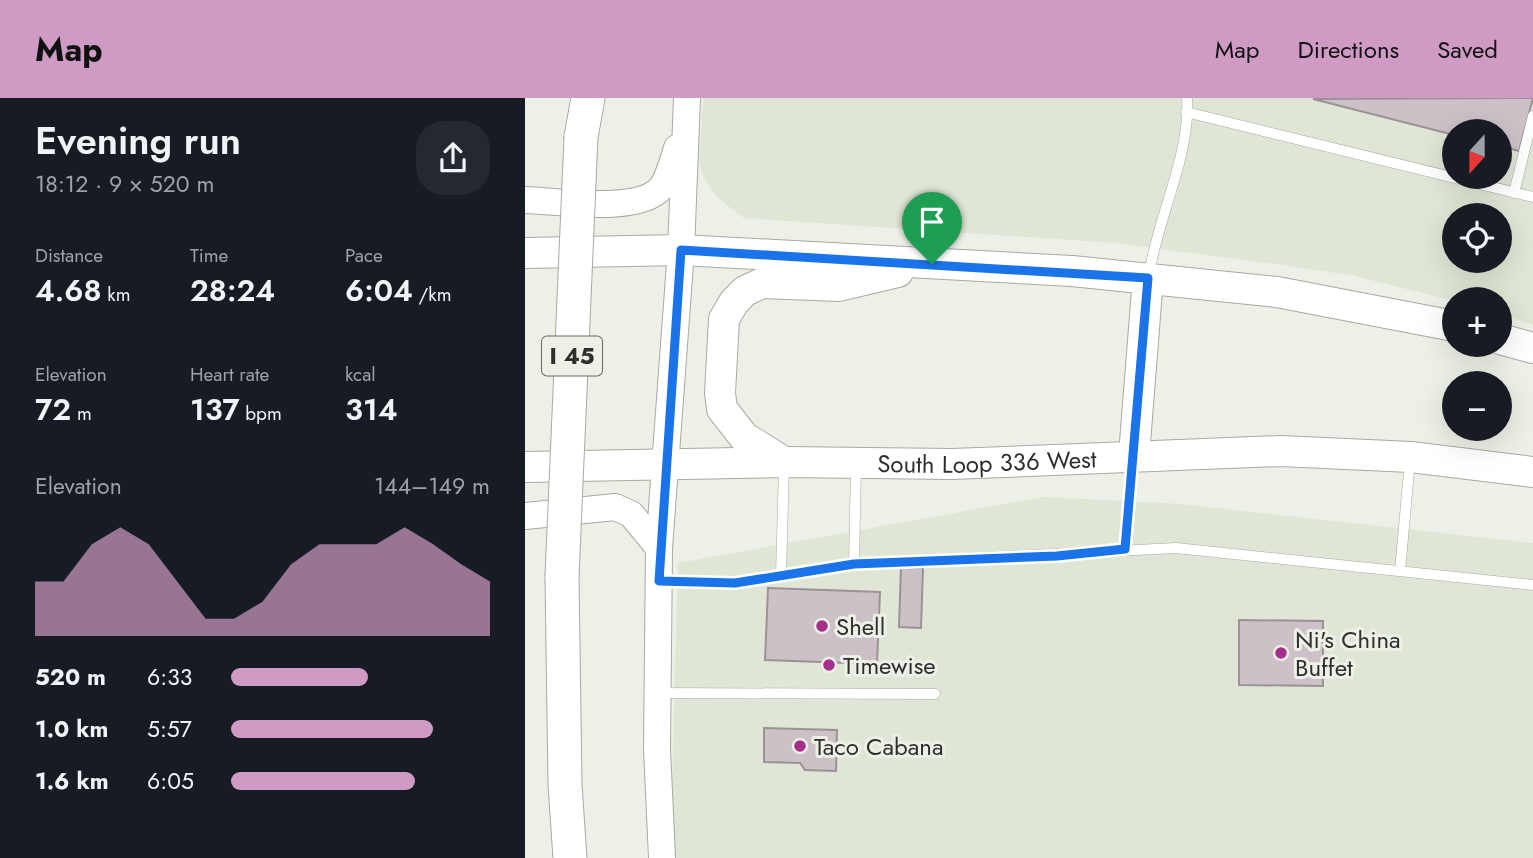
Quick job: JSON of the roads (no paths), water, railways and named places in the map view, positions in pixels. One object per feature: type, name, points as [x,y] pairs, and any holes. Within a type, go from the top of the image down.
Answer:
[{"type":"highway","name":"I 45","points":[[570,858],[562,576],[581,136],[588,98]]},
{"type":"main road","points":[[662,858],[657,694],[659,548],[681,250],[687,98]]},
{"type":"main road","points":[[525,200],[634,203],[652,196],[663,186],[684,130]]},
{"type":"main road","points":[[525,253],[681,250],[1148,278],[1276,292],[1442,324]]},
{"type":"main road","points":[[784,462],[744,437],[722,409],[725,319],[734,302],[745,291],[762,283],[839,286],[932,264]]},
{"type":"main road","points":[[1134,455],[1148,278]]},
{"type":"main road","points":[[1512,342],[1533,348]]},
{"type":"main road","name":"South Loop 336 West","points":[[525,467],[784,462],[952,464],[1281,451],[1411,457],[1533,472]]},
{"type":"main road","points":[[525,516],[615,506],[631,514],[659,548]]},
{"type":"lane","points":[[1148,278],[1154,240],[1180,153],[1187,98]]},
{"type":"lane","points":[[1186,112],[1533,197]]},
{"type":"lane","points":[[1514,193],[1533,116]]},
{"type":"lane","points":[[1125,549],[1134,455]]},
{"type":"lane","points":[[1400,571],[1411,457]]},
{"type":"lane","points":[[781,575],[784,462]]},
{"type":"lane","points":[[854,564],[856,464]]},
{"type":"lane","points":[[659,581],[735,583],[854,564],[1176,548],[1342,568],[1400,571],[1533,585]]},
{"type":"lane","points":[[657,694],[935,694]]},
{"type":"place","name":"Shell","points":[[822,626]]},
{"type":"place","name":"Ni's China Buffet","points":[[1281,653]]},
{"type":"place","name":"Timewise","points":[[829,665]]},
{"type":"place","name":"Taco Cabana","points":[[800,746]]}]
